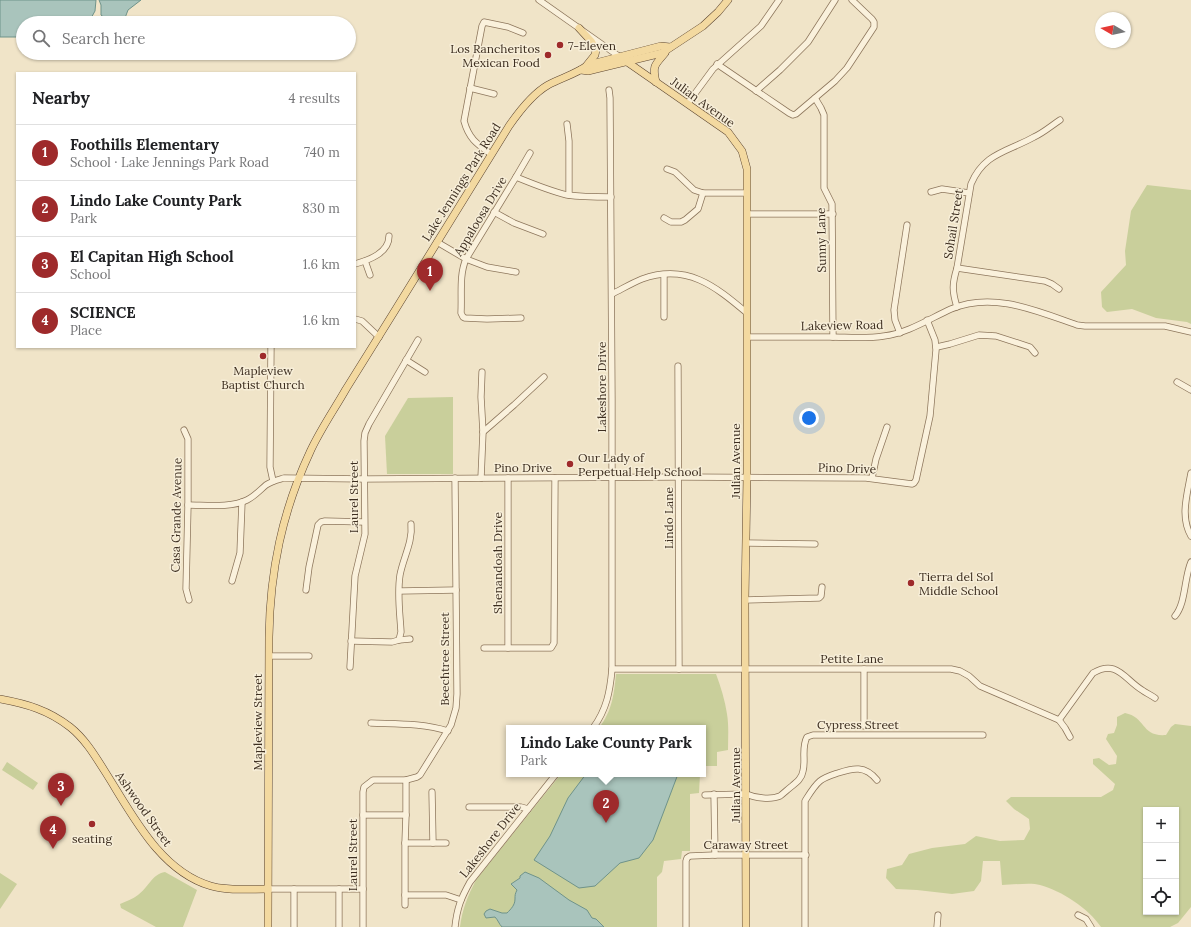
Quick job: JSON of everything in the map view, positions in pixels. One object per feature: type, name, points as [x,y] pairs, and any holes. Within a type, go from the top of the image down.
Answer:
[{"type":"main road","name":"Lake Jennings Park Road","points":[[581,70],[596,69],[662,52],[703,26],[728,0]]},
{"type":"main road","points":[[580,28],[595,48],[596,52],[593,58],[581,70]]},
{"type":"main road","name":"Lake Jennings Park Road","points":[[285,519],[310,451],[332,412],[514,119],[543,88],[581,70],[588,65],[661,46],[670,47]]},
{"type":"main road","points":[[656,82],[654,66],[670,47]]},
{"type":"main road","name":"Julian Avenue","points":[[620,57],[728,132],[738,144],[746,165],[746,927]]},
{"type":"main road","name":"Mapleview Street","points":[[268,927],[270,597],[276,559],[285,519]]},
{"type":"main road","name":"Ashwood Street","points":[[0,699],[26,704],[51,714],[78,734],[92,751],[158,851],[181,871],[198,882],[210,886],[222,888],[268,888]]},
{"type":"street","points":[[540,0],[620,57]]},
{"type":"street","points":[[688,104],[708,74],[717,64],[758,29],[779,0]]},
{"type":"street","points":[[756,90],[780,70],[808,42],[835,0]]},
{"type":"street","points":[[717,64],[790,114],[798,113],[838,78],[849,66],[874,27],[874,22],[871,17],[852,0]]},
{"type":"street","points":[[491,154],[476,143],[467,131],[464,121],[480,35],[484,22],[508,27],[523,33]]},
{"type":"street","points":[[470,88],[494,94]]},
{"type":"street","name":"Lakeshore Drive","points":[[595,725],[600,717],[608,697],[612,669],[612,294],[609,90]]},
{"type":"street","name":"Sunny Lane","points":[[815,98],[824,115],[824,188],[831,201],[832,214],[833,337]]},
{"type":"street","name":"Sohail Street","points":[[957,308],[952,288],[957,268],[969,193],[971,184],[978,169],[986,161],[996,155],[1035,137],[1060,120]]},
{"type":"street","points":[[567,124],[569,142],[569,195]]},
{"type":"street","name":"Appaloosa Drive","points":[[521,318],[487,319],[463,317],[461,313],[462,267],[530,153]]},
{"type":"street","points":[[667,169],[675,172],[694,190],[703,193],[747,193]]},
{"type":"street","points":[[516,177],[547,189],[569,195],[584,197],[611,197]]},
{"type":"street","points":[[931,192],[942,189],[969,193]]},
{"type":"street","points":[[664,218],[671,222],[681,222],[685,220],[698,209],[703,193]]},
{"type":"street","points":[[494,212],[514,223],[543,234]]},
{"type":"street","points":[[747,214],[832,214]]},
{"type":"street","points":[[900,333],[895,320],[894,310],[907,225]]},
{"type":"street","points":[[356,264],[379,254],[385,249],[390,236]]},
{"type":"street","points":[[437,242],[466,259],[487,268],[516,272]]},
{"type":"street","points":[[365,261],[370,275]]},
{"type":"street","points":[[957,268],[1045,281],[1059,289]]},
{"type":"street","points":[[664,275],[664,317]]},
{"type":"street","points":[[612,294],[643,279],[664,275],[681,275],[702,281],[717,289],[747,313]]},
{"type":"street","name":"Lakeview Road","points":[[747,337],[876,337],[909,330],[927,320],[968,304],[991,302],[1012,304],[1028,308],[1077,325],[1166,326],[1191,332]]},
{"type":"street","points":[[356,319],[362,321],[379,337]]},
{"type":"street","name":"Pino Drive","points":[[273,481],[284,478],[747,477],[872,478],[910,484],[916,481],[930,416],[937,347],[927,320]]},
{"type":"street","points":[[937,347],[979,335],[996,336],[1030,347],[1035,353]]},
{"type":"street","name":"Laurel Street","points":[[350,668],[355,576],[365,534],[365,479],[361,440],[418,340]]},
{"type":"street","points":[[188,505],[233,505],[256,495],[266,485],[273,481],[270,467],[271,348]]},
{"type":"street","points":[[406,360],[425,372]]},
{"type":"street","name":"Lindo Lane","points":[[678,366],[680,669]]},
{"type":"street","points":[[481,478],[483,432],[481,397],[482,372]]},
{"type":"street","points":[[483,432],[544,376]]},
{"type":"street","points":[[1177,382],[1191,390]]},
{"type":"street","points":[[872,478],[876,459],[887,427]]},
{"type":"street","name":"Casa Grande Avenue","points":[[184,430],[188,439],[186,589],[189,600]]},
{"type":"street","points":[[1191,474],[1189,503],[1184,511],[1187,528],[1191,536]]},
{"type":"street","name":"Beechtree Street","points":[[367,784],[372,780],[406,780],[420,775],[448,731],[454,718],[456,706],[455,478]]},
{"type":"street","name":"Shenandoah Drive","points":[[508,478],[508,648]]},
{"type":"street","points":[[484,648],[551,648],[553,646],[555,635],[555,478]]},
{"type":"street","points":[[232,581],[240,554],[242,502]]},
{"type":"street","points":[[306,590],[310,560],[318,526],[321,522],[364,522]]},
{"type":"street","points":[[399,640],[401,632],[400,577],[411,537],[411,524]]},
{"type":"street","points":[[746,543],[815,544]]},
{"type":"street","points":[[1175,616],[1181,605],[1186,576],[1191,562]]},
{"type":"street","points":[[745,600],[819,598],[821,596],[822,587]]},
{"type":"street","points":[[400,590],[456,590]]},
{"type":"street","points":[[351,641],[392,642],[410,639]]},
{"type":"street","points":[[269,656],[309,656]]},
{"type":"street","points":[[1070,737],[1059,720],[1093,673],[1099,670],[1106,668],[1114,669],[1122,673],[1142,690],[1155,698]]},
{"type":"street","name":"Petite Lane","points":[[612,669],[945,669],[960,671],[970,676],[980,686],[1059,720]]},
{"type":"street","points":[[864,669],[864,726]]},
{"type":"street","points":[[371,723],[434,726],[448,731]]},
{"type":"street","name":"Cypress Street","points":[[706,795],[746,794],[774,798],[781,795],[798,781],[803,774],[805,740],[812,735],[983,735]]},
{"type":"street","points":[[805,927],[805,801],[813,788],[821,780],[828,776],[853,768],[862,769],[873,775],[877,780]]},
{"type":"street","name":"Lakeshore Drive","points":[[455,927],[457,912],[461,900],[470,882],[554,777]]},
{"type":"street","points":[[406,780],[406,905]]},
{"type":"street","name":"Laurel Street","points":[[363,927],[363,792],[364,787],[367,784]]},
{"type":"street","points":[[432,792],[433,843]]},
{"type":"street","points":[[714,794],[715,855]]},
{"type":"street","points":[[469,806],[521,807],[528,809]]},
{"type":"street","points":[[363,815],[406,815]]},
{"type":"street","points":[[405,843],[446,843]]},
{"type":"street","name":"Caraway Street","points":[[686,927],[686,861],[690,856],[806,855]]},
{"type":"street","name":"Ashwood Street","points":[[268,888],[363,889]]},
{"type":"street","points":[[294,889],[294,927]]},
{"type":"street","points":[[339,889],[339,927]]},
{"type":"street","points":[[405,895],[446,895],[461,900]]},
{"type":"street","points":[[937,927],[938,915]]},
{"type":"street","points":[[1078,915],[1086,919],[1091,927]]},
{"type":"green space","points":[[1147,185],[1191,190],[1191,324],[1187,322],[1156,318],[1132,309],[1107,312],[1102,307],[1101,292],[1126,265],[1125,251],[1131,211]]},
{"type":"green space","points":[[453,397],[453,474],[387,474],[385,436],[408,398]]},
{"type":"green space","points":[[616,674],[716,674],[728,718],[728,750],[717,752],[717,766],[706,766],[706,725],[601,725],[610,709]]},
{"type":"green space","points":[[1125,713],[1137,718],[1148,730],[1158,735],[1166,735],[1175,724],[1191,726],[1191,907],[1178,923],[1170,927],[1101,927],[1082,907],[1057,891],[1032,884],[1002,885],[1000,861],[983,861],[981,881],[974,891],[952,894],[896,889],[886,878],[887,869],[902,865],[909,854],[932,848],[965,844],[976,836],[1000,841],[1024,840],[1030,829],[1029,819],[1014,809],[1006,801],[1011,797],[1101,797],[1113,790],[1115,784],[1093,764],[1093,759],[1099,758],[1109,765],[1116,764],[1117,756],[1106,739],[1108,734],[1114,733],[1117,725],[1117,717]]},
{"type":"green space","points":[[7,762],[38,783],[33,790],[2,770]]},
{"type":"green space","points":[[559,777],[700,777],[699,793],[690,794],[690,851],[682,851],[681,859],[664,861],[662,872],[657,877],[657,927],[460,927],[462,915],[470,891],[476,880]]},
{"type":"green space","points":[[165,872],[197,890],[183,927],[156,927],[121,908],[120,904],[132,899],[141,892],[153,878]]},
{"type":"green space","points":[[0,873],[17,884],[0,909]]},
{"type":"water","points":[[0,0],[96,0],[95,11],[92,16],[16,16],[16,37],[0,37]]},
{"type":"water","points":[[99,0],[141,0],[128,10],[126,16],[102,16]]},
{"type":"water","points":[[584,777],[677,777],[653,840],[639,858],[620,863],[595,886],[579,888],[534,860],[550,836],[568,798]]},
{"type":"water","points":[[525,872],[539,878],[569,900],[587,910],[592,918],[596,919],[604,927],[502,927],[495,917],[486,918],[484,914],[490,909],[507,913],[514,903],[517,890],[511,884],[520,878],[520,876]]},
{"type":"place","name":"7-Eleven","points":[[560,45]]},
{"type":"place","name":"Los Rancheritos Mexican Food","points":[[548,55]]},
{"type":"place","name":"Foothills Elementary","points":[[430,291]]},
{"type":"place","name":"Mapleview Baptist Church","points":[[263,356]]},
{"type":"place","name":"Our Lady of Perpetual Help School","points":[[570,464]]},
{"type":"place","name":"Tierra del Sol Middle School","points":[[911,583]]},
{"type":"place","name":"El Capitan High School","points":[[61,806]]},
{"type":"place","name":"Lindo Lake County Park","points":[[606,823]]},
{"type":"place","name":"seating","points":[[92,824]]},
{"type":"place","name":"SCIENCE","points":[[53,849]]}]
